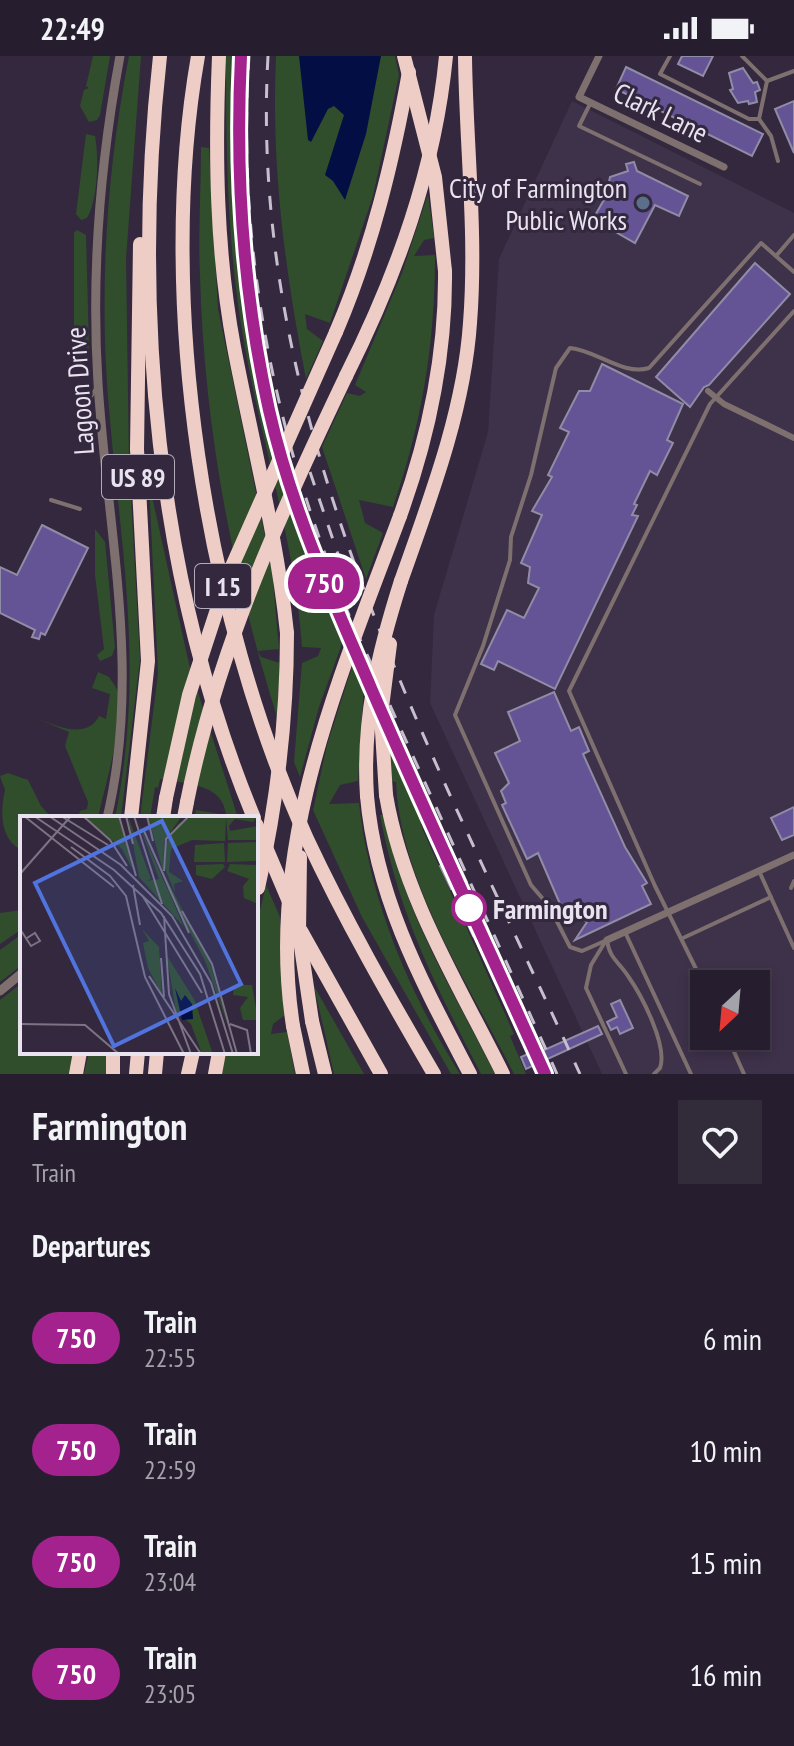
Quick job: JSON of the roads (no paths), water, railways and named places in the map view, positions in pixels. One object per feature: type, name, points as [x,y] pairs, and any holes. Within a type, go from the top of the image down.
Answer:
[{"type":"highway","name":"I 15","points":[[160,56],[151,136],[147,232],[150,308],[164,469],[197,638],[238,779],[253,816]]},
{"type":"highway","name":"I 15","points":[[198,56],[184,206],[187,341],[202,482],[228,611],[268,741],[306,837],[360,947],[434,1074]]},
{"type":"highway","points":[[219,56],[218,210],[226,295],[276,548],[287,633],[285,709],[277,779],[270,834],[258,887]]},
{"type":"highway","points":[[303,1074],[293,1026],[286,923],[293,851],[328,711],[400,516],[434,399],[443,335],[445,271],[435,177],[404,56]]},
{"type":"highway","points":[[163,816],[189,695],[229,573],[336,332],[369,245],[387,183],[411,56]]},
{"type":"highway","points":[[184,816],[209,708],[240,612],[279,519],[393,276],[415,214],[432,144],[446,56]]},
{"type":"highway","points":[[465,56],[475,240],[470,327],[449,438],[401,581],[372,684],[366,733],[367,796],[376,860],[395,922],[470,1074]]},
{"type":"highway","name":"US 89","points":[[131,816],[148,661],[137,449],[136,340],[138,263],[151,136]]},
{"type":"highway","points":[[401,581],[382,700],[386,795],[394,839],[410,885],[503,1074]]},
{"type":"highway","points":[[258,849],[277,779]]},
{"type":"highway","points":[[303,809],[299,933],[312,1021],[325,1074]]},
{"type":"highway","points":[[258,829],[311,954],[381,1074]]},
{"type":"highway","points":[[76,1074],[80,1054]]},
{"type":"highway","points":[[136,1074],[138,1054]]},
{"type":"highway","points":[[155,1074],[157,1054]]},
{"type":"highway","points":[[188,1074],[193,1054]]},
{"type":"highway","points":[[215,1074],[219,1054]]},
{"type":"street","name":"Lagoon Drive","points":[[107,816],[122,743],[125,646],[98,385],[97,227],[106,130],[120,56]]},
{"type":"street","name":"Clark Lane","points":[[599,56],[579,97],[724,167]]},
{"type":"street","points":[[708,391],[794,438]]},
{"type":"street","points":[[607,940],[794,855]]},
{"type":"street","points":[[0,991],[20,975]]},
{"type":"lane","points":[[670,56],[660,74],[749,119],[759,119]]},
{"type":"lane","points":[[742,56],[767,81]]},
{"type":"lane","points":[[767,81],[794,71]]},
{"type":"lane","points":[[767,81],[759,119],[771,136],[778,161]]},
{"type":"lane","points":[[591,102],[579,126],[700,184]]},
{"type":"lane","points":[[776,256],[794,235]]},
{"type":"lane","points":[[607,940],[582,951],[570,947],[549,906],[531,885],[455,715],[483,646],[510,560],[511,537],[531,475],[556,368],[564,354],[570,348],[581,349],[631,369],[649,368],[761,243],[794,272]]},
{"type":"lane","points":[[697,970],[655,886],[569,691],[702,419],[716,398],[794,311]]},
{"type":"lane","points":[[85,406],[98,385]]},
{"type":"lane","points":[[51,500],[80,509]]},
{"type":"lane","points":[[759,871],[794,948]]},
{"type":"lane","points":[[791,888],[794,881]]},
{"type":"lane","points":[[682,939],[771,897]]},
{"type":"lane","points":[[625,932],[691,1074]]},
{"type":"lane","points":[[607,940],[591,965],[586,988],[626,1074]]},
{"type":"lane","points":[[607,940],[611,958],[629,976],[663,1047],[660,1068],[654,1074]]},
{"type":"lane","points":[[733,1050],[744,1074]]},
{"type":"railway","points":[[249,56],[249,200],[255,271],[266,342],[300,480],[349,615],[557,1074]]},
{"type":"railway","points":[[268,56],[269,192],[287,324],[319,454],[361,582],[411,707],[580,1074]]},
{"type":"railway","points":[[310,472],[346,578]]},
{"type":"train","name":"750","points":[[241,56],[238,155],[245,265],[260,366],[285,470],[337,616],[545,1074]]},
{"type":"place","name":"City of Farmington Public Works","points":[[643,203]]},
{"type":"place","name":"Farmington","points":[[469,908]]}]
